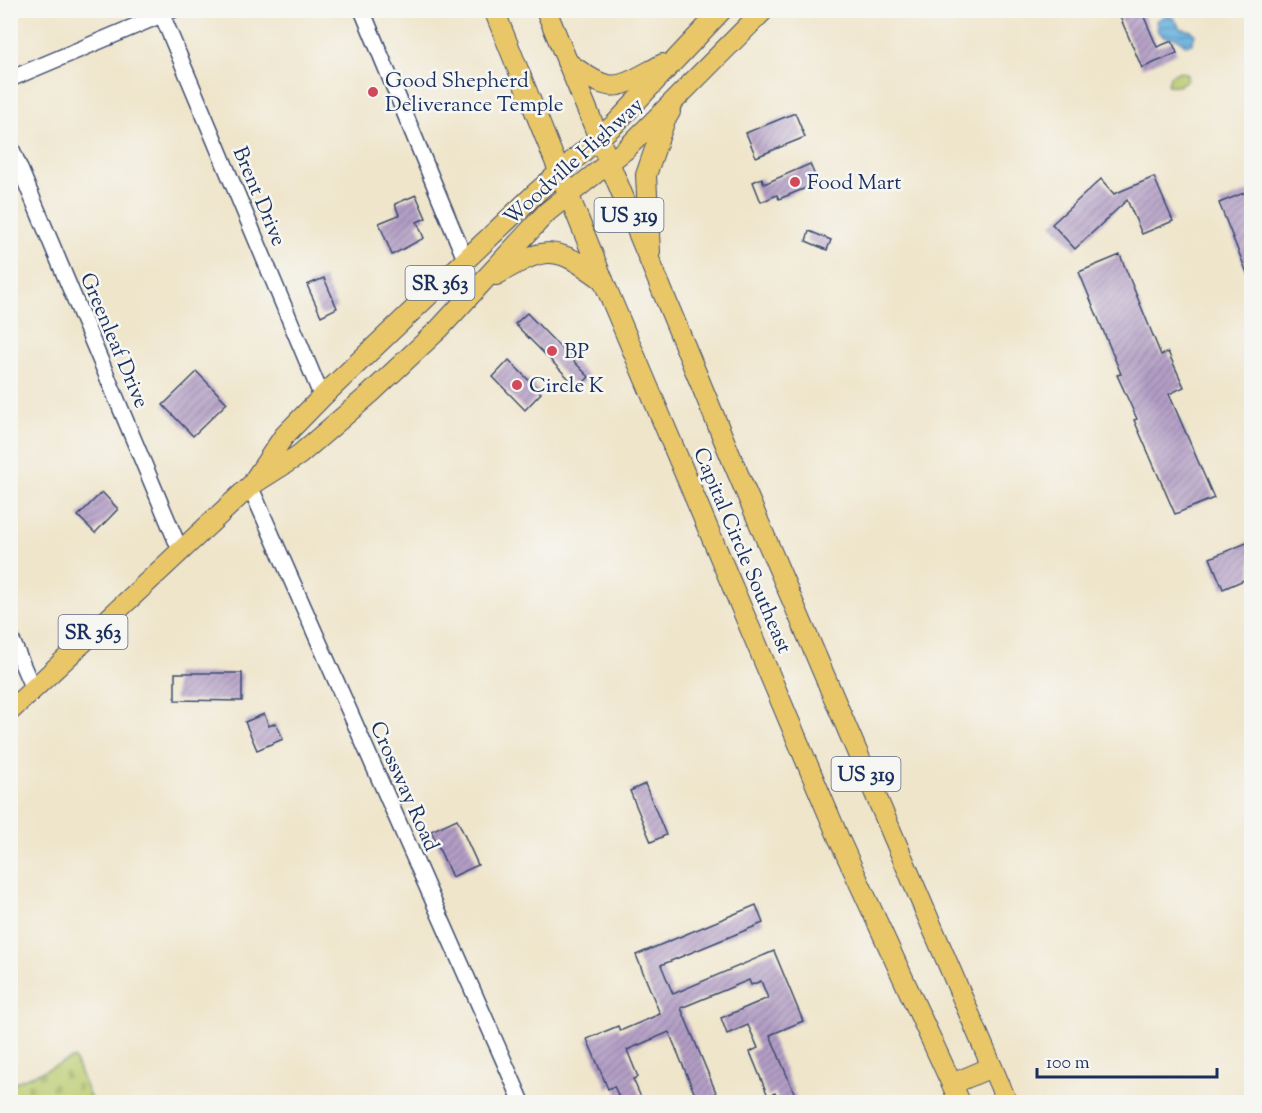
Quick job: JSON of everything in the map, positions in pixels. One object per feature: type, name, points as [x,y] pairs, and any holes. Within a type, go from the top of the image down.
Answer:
[{"type":"main road","name":"Capital Circle Southeast","points":[[494,10],[603,280],[839,839],[960,1102]]},
{"type":"main road","name":"Capital Circle Southeast","points":[[546,10],[597,140],[1007,1102]]},
{"type":"main road","name":"Woodville Highway","points":[[250,486],[284,436],[322,397],[465,259],[615,124],[722,10]]},
{"type":"main road","name":"Woodville Highway","points":[[10,711],[250,486],[299,455],[363,400],[440,328],[547,212],[608,164],[764,10]]},
{"type":"main road","points":[[567,62],[601,83],[622,86],[676,57]]},
{"type":"main road","points":[[651,266],[646,175],[665,120],[691,84]]},
{"type":"main road","points":[[479,285],[539,253],[553,252],[569,257],[603,280]]},
{"type":"main road","points":[[952,1084],[992,1067]]},
{"type":"street","points":[[362,10],[465,259]]},
{"type":"street","points":[[10,79],[165,12]]},
{"type":"street","name":"Brent Drive","points":[[165,12],[322,397]]},
{"type":"street","name":"Greenleaf Drive","points":[[10,145],[180,550]]},
{"type":"street","name":"Crossway Road","points":[[250,486],[522,1102]]},
{"type":"street","points":[[10,636],[33,689]]},
{"type":"green space","points":[[1180,71],[1187,74],[1187,80],[1178,86],[1168,85],[1170,76]]},
{"type":"green space","points":[[74,1058],[92,1102],[11,1102],[11,1084]]},
{"type":"water","points":[[1166,15],[1174,18],[1180,28],[1192,31],[1195,35],[1192,44],[1185,45],[1177,38],[1165,37],[1158,32],[1156,21]]},
{"type":"building","points":[[1117,10],[1141,10],[1157,47],[1172,41],[1177,53],[1142,68]]},
{"type":"building","points":[[795,113],[805,137],[756,157],[746,133]]},
{"type":"building","name":"Food Mart","points":[[810,164],[818,183],[779,199],[777,195],[761,202],[753,182],[762,178],[764,184]]},
{"type":"building","points":[[1154,177],[1173,221],[1142,234],[1127,200],[1075,249],[1052,224],[1101,179],[1114,194]]},
{"type":"building","points":[[1251,190],[1251,283],[1219,203]]},
{"type":"building","points":[[416,195],[426,218],[417,222],[424,238],[392,255],[379,223],[399,215],[395,204]]},
{"type":"building","points":[[809,231],[831,240],[827,250],[806,241]]},
{"type":"building","points":[[1120,255],[1161,355],[1168,352],[1184,387],[1169,394],[1214,498],[1175,514],[1134,420],[1137,419],[1117,375],[1121,374],[1079,272]]},
{"type":"building","points":[[324,278],[337,308],[321,316],[307,285]]},
{"type":"building","name":"BP","points":[[527,313],[589,377],[578,388],[515,324]]},
{"type":"building","name":"Circle K","points":[[509,360],[541,393],[525,410],[493,377]]},
{"type":"building","points":[[197,372],[227,403],[193,436],[163,405]]},
{"type":"building","points":[[102,492],[118,509],[95,533],[78,516]]},
{"type":"building","points":[[1251,541],[1251,577],[1223,589],[1210,558]]},
{"type":"building","points":[[175,673],[242,673],[242,701],[175,700]]},
{"type":"building","points":[[264,714],[269,726],[276,723],[283,739],[257,750],[245,722]]},
{"type":"building","points":[[645,784],[666,835],[651,842],[630,791]]},
{"type":"building","points":[[457,819],[478,865],[452,877],[431,831]]},
{"type":"building","points":[[756,905],[763,923],[661,965],[673,994],[774,951],[803,1021],[770,1035],[798,1102],[779,1102],[775,1093],[768,1096],[750,1052],[758,1048],[748,1025],[727,1034],[721,1018],[768,998],[761,981],[751,985],[749,980],[681,1008],[720,1102],[698,1102],[669,1032],[627,1050],[638,1077],[633,1079],[643,1102],[621,1102],[614,1086],[608,1089],[587,1039],[618,1026],[620,1031],[660,1014],[636,955]]},
{"type":"place","name":"Good Shepherd Deliverance Temple","points":[[373,92]]},
{"type":"place","name":"Food Mart","points":[[795,182]]},
{"type":"place","name":"BP","points":[[552,351]]},
{"type":"place","name":"Circle K","points":[[517,385]]}]
